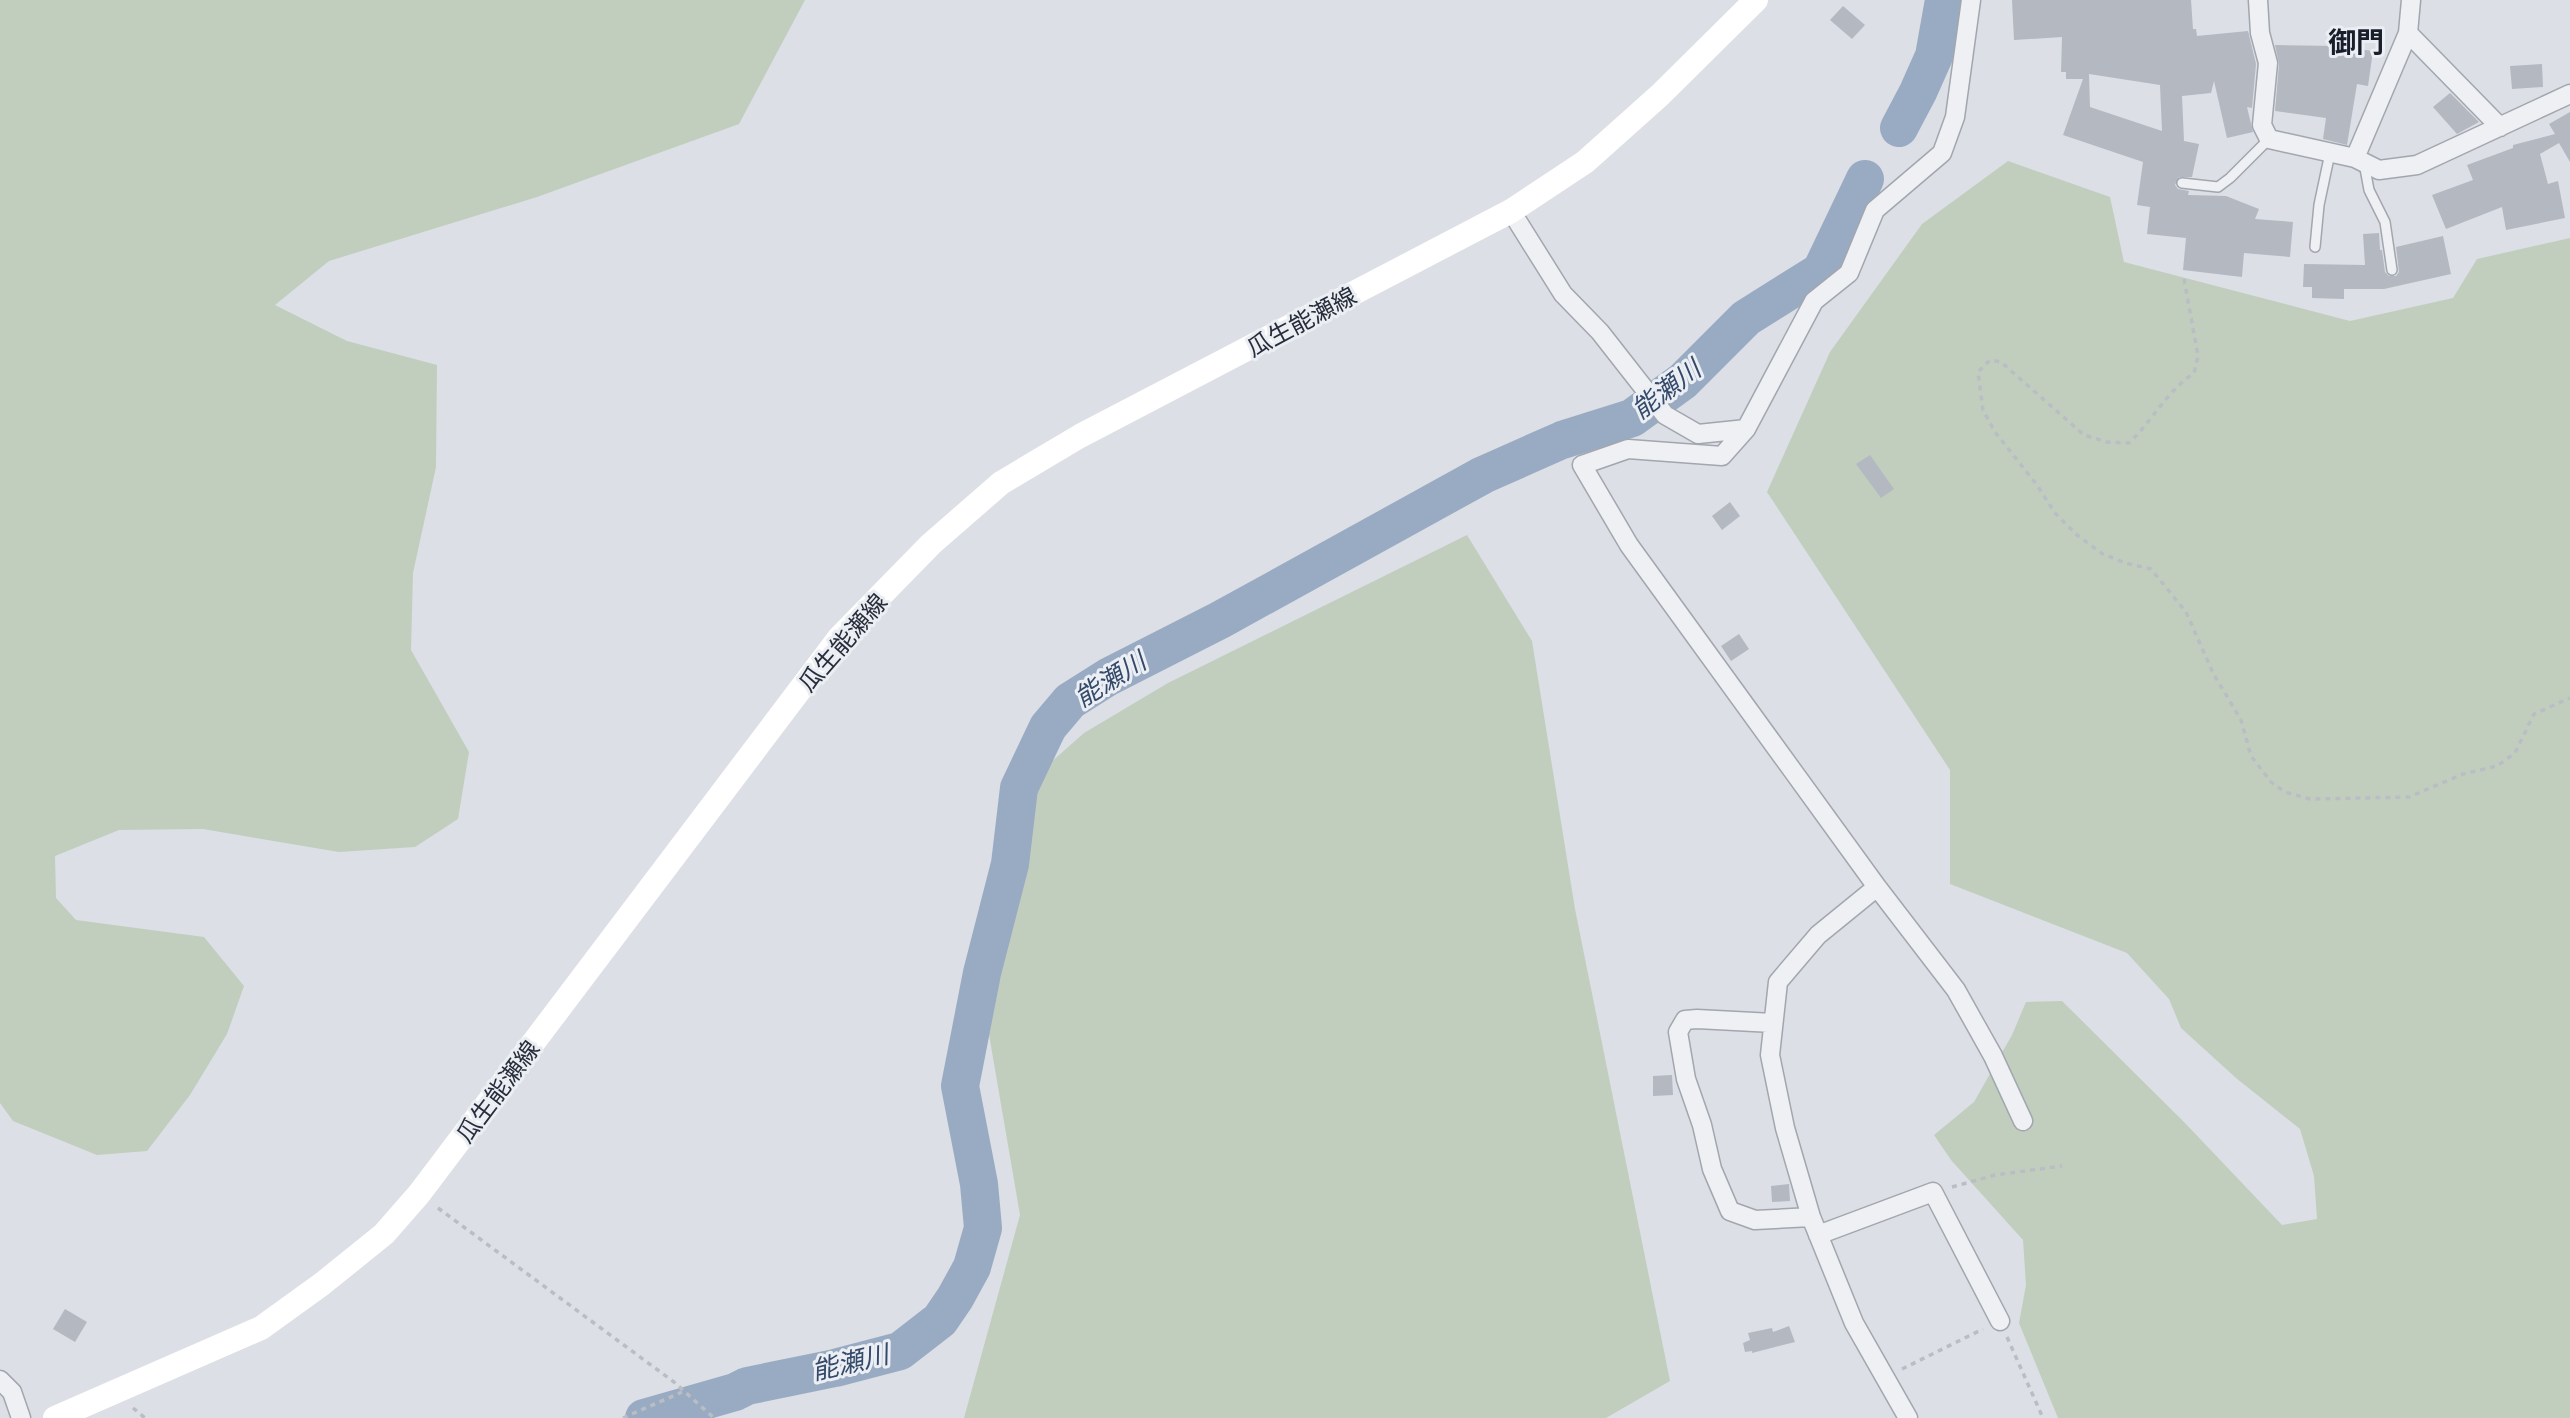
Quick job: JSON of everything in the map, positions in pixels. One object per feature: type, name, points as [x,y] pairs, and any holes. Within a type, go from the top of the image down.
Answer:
[{"type":"main road","name":"瓜生能瀬線","points":[[55,1418],[261,1328],[384,1234],[419,1194],[839,638],[931,544],[1000,483],[1080,436],[1511,211],[1585,162],[1660,95],[1756,0]]},
{"type":"street","points":[[1971,0],[1955,117],[1941,153],[1875,209],[1849,273],[1814,301],[1746,429],[1723,456],[1628,449],[1582,465],[1629,545],[1877,887],[1956,990],[1993,1056],[2023,1121]]},
{"type":"street","points":[[2258,0],[2260,33],[2268,63],[2262,125],[2269,139],[2360,160],[2379,170],[2417,165],[2570,94]]},
{"type":"street","points":[[2360,160],[2408,33],[2411,0]]},
{"type":"street","points":[[2408,33],[2500,127]]},
{"type":"street","points":[[1511,211],[1563,295],[1600,332],[1665,415],[1698,434],[1746,429]]},
{"type":"street","points":[[1877,887],[1818,935],[1778,982],[1770,1055],[1782,1115],[1818,1236],[1854,1323],[1908,1418]]},
{"type":"street","points":[[1773,1023],[1685,1020],[1678,1032],[1686,1079],[1702,1125],[1712,1169],[1730,1211],[1755,1220],[1811,1217]]},
{"type":"street","points":[[1818,1236],[1933,1192],[2000,1321]]},
{"type":"street","points":[[0,1380],[12,1392],[21,1418]]},
{"type":"lane","points":[[2182,183],[2218,187],[2269,139]]},
{"type":"lane","points":[[2315,247],[2319,205],[2330,153]]},
{"type":"lane","points":[[2360,160],[2369,190],[2385,222],[2392,270]]},
{"type":"path","points":[[2184,279],[2198,356],[2194,373],[2162,401],[2143,430],[2129,443],[2107,442],[2084,435],[2001,362],[1990,360],[1978,372],[1979,391],[1983,410],[1995,432],[2037,485],[2055,513],[2077,536],[2101,553],[2125,563],[2151,569],[2180,603],[2213,674],[2241,720],[2251,756],[2272,782],[2285,792],[2310,799],[2409,797],[2463,774],[2497,766],[2515,753],[2534,714],[2570,698]]},
{"type":"path","points":[[1933,1192],[1995,1175],[2062,1166]]},
{"type":"path","points":[[419,1194],[674,1382],[714,1418]]},
{"type":"path","points":[[1885,1377],[2000,1321],[2043,1418]]},
{"type":"path","points":[[623,1418],[683,1391]]},
{"type":"green space","points":[[0,0],[805,0],[739,124],[537,197],[329,261],[275,305],[347,341],[437,365],[436,467],[413,573],[411,650],[469,752],[458,819],[415,847],[339,852],[203,829],[119,830],[55,856],[56,898],[76,920],[204,937],[244,986],[227,1034],[190,1095],[147,1151],[97,1155],[13,1121],[0,1103]]},
{"type":"green space","points":[[2008,161],[2110,197],[2124,262],[2350,321],[2453,298],[2477,259],[2570,238],[2570,1418],[2058,1418],[2019,1323],[2026,1285],[2023,1240],[1951,1160],[1934,1135],[1974,1102],[2012,1035],[2026,1002],[2062,1001],[2184,1122],[2282,1225],[2317,1219],[2314,1176],[2300,1129],[2236,1078],[2181,1028],[2169,999],[2127,953],[1950,884],[1950,770],[1767,492],[1830,352],[1922,224]]},
{"type":"green space","points":[[1467,535],[1532,641],[1575,909],[1670,1381],[1606,1418],[964,1418],[1020,1215],[980,982],[1032,779],[1084,733],[1168,683]]},
{"type":"building","points":[[2012,0],[2191,0],[2193,29],[2196,29],[2197,36],[2248,31],[2256,64],[2252,108],[2247,107],[2253,132],[2227,138],[2214,81],[2211,93],[2182,96],[2184,141],[2199,144],[2192,177],[2179,177],[2175,185],[2178,189],[2189,191],[2188,195],[2226,196],[2259,209],[2255,219],[2293,222],[2290,257],[2244,253],[2242,277],[2183,270],[2186,238],[2147,234],[2150,207],[2137,205],[2143,162],[2063,135],[2083,79],[2066,79],[2066,72],[2061,72],[2062,37],[2014,40]],"holes":[[[2089,74],[2160,85],[2162,131],[2090,107]]]},
{"type":"building","points":[[1843,6],[1865,25],[1852,39],[1830,20]]},
{"type":"building","points":[[2275,45],[2335,46],[2373,51],[2368,86],[2357,84],[2347,145],[2323,139],[2326,118],[2275,111],[2279,64]]},
{"type":"building","points":[[2542,64],[2543,87],[2512,89],[2510,66]]},
{"type":"building","points":[[2450,93],[2479,122],[2457,134],[2433,107]]},
{"type":"building","points":[[2570,112],[2570,162],[2559,143],[2540,154],[2548,184],[2558,181],[2565,218],[2506,230],[2502,207],[2446,229],[2432,195],[2473,180],[2467,165],[2513,148],[2513,145],[2555,134],[2549,124]]},
{"type":"building","points":[[2379,233],[2385,272],[2389,276],[2396,276],[2399,272],[2396,247],[2443,236],[2451,274],[2384,289],[2344,289],[2344,299],[2312,298],[2312,287],[2303,287],[2304,264],[2365,265],[2363,234]]},
{"type":"building","points":[[1870,455],[1894,489],[1881,498],[1856,464]]},
{"type":"building","points":[[1730,502],[1740,516],[1722,530],[1712,516]]},
{"type":"building","points":[[1739,634],[1749,649],[1731,661],[1721,646]]},
{"type":"building","points":[[1672,1075],[1673,1095],[1653,1096],[1653,1076]]},
{"type":"building","points":[[1789,1184],[1790,1201],[1772,1202],[1771,1186]]},
{"type":"building","points":[[65,1309],[87,1322],[75,1342],[53,1329]]},
{"type":"building","points":[[1789,1326],[1795,1342],[1752,1353],[1745,1352],[1743,1343],[1750,1340],[1748,1333],[1772,1328],[1773,1332]]},
{"type":"waterway","name":"能瀬川","points":[[1899,128],[1934,56],[1944,0]]},
{"type":"waterway","name":"能瀬川","points":[[644,1418],[735,1392],[747,1386],[900,1351],[940,1320],[955,1298],[972,1267],[983,1228],[979,1184],[960,1086],[982,973],[1010,864],[1019,788],[1048,727],[1070,701],[1108,677],[1220,620],[1483,475],[1562,440],[1632,418],[1683,381],[1746,318],[1821,271],[1865,179]]},
{"type":"district","name":"御門","points":[[2356,41]]}]
